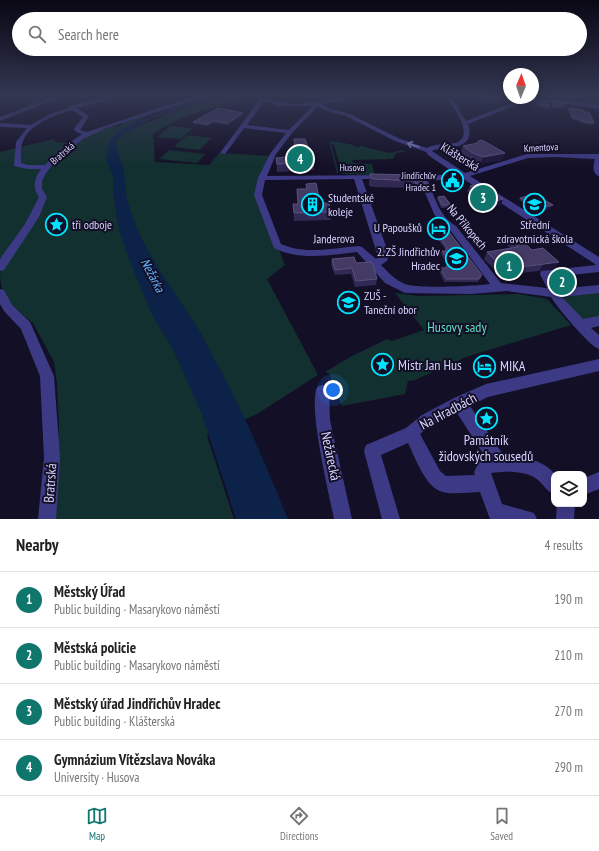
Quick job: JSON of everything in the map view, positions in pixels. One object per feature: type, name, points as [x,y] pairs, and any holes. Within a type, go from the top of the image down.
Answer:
[{"type":"street","points":[[44,119],[30,126],[19,141],[17,164],[32,168],[46,167]]},
{"type":"street","points":[[84,119],[77,129],[78,131],[88,134]]},
{"type":"street","name":"Bratrská","points":[[0,265],[25,232],[40,206],[43,197],[38,189],[40,177],[46,167],[73,143],[88,134],[131,119]]},
{"type":"street","points":[[224,153],[247,119]]},
{"type":"street","points":[[262,178],[274,154],[290,132],[302,119]]},
{"type":"street","name":"Klášterská","points":[[356,119],[396,139],[428,151],[430,154],[599,262]]},
{"type":"street","points":[[428,151],[432,148],[462,143],[467,134],[463,119]]},
{"type":"street","points":[[465,123],[476,119]]},
{"type":"street","points":[[0,125],[30,126]]},
{"type":"street","points":[[243,126],[290,132]]},
{"type":"street","name":"Kmentova","points":[[465,175],[527,156],[598,156]]},
{"type":"street","points":[[598,156],[596,166],[599,174]]},
{"type":"street","name":"Husova","points":[[262,178],[357,177],[424,179],[465,175]]},
{"type":"street","points":[[357,177],[384,254],[383,259],[375,264]]},
{"type":"street","name":"Janderova","points":[[262,178],[258,195],[277,246],[287,251],[304,253],[359,250],[375,264],[392,283],[405,289],[472,290],[515,287],[555,293],[599,289]]},
{"type":"street","name":"Na Příkopech","points":[[424,179],[431,200],[445,225],[453,228],[498,287]]},
{"type":"street","points":[[599,268],[545,274],[559,301],[599,344]]},
{"type":"street","name":"Bratrská","points":[[0,293],[8,308],[26,326],[47,376],[52,458],[47,519]]},
{"type":"street","points":[[580,325],[599,321]]},
{"type":"street","name":"Na Hradbách","points":[[391,519],[372,451],[411,433],[414,429],[427,420],[486,391],[599,365]]},
{"type":"street","name":"Nežárecká","points":[[322,392],[323,420],[343,519]]},
{"type":"street","points":[[460,403],[500,464]]},
{"type":"street","points":[[411,433],[434,477],[438,481],[443,484],[486,483]]},
{"type":"street","points":[[528,519],[503,513],[497,514],[482,472],[486,466],[500,464],[529,466],[544,474],[551,482]]},
{"type":"street","points":[[587,486],[599,480]]},
{"type":"street","points":[[565,519],[566,507]]},
{"type":"green space","points":[[131,119],[141,119],[122,130],[127,131],[156,119],[179,119],[153,134],[155,162],[209,165],[219,153],[272,156],[258,195],[285,265],[267,279],[318,375],[257,414],[207,436],[234,519],[51,519],[59,426],[57,383],[54,362],[33,323],[12,306],[3,292],[0,279],[0,152],[54,139],[55,142],[74,143],[107,126],[120,126],[122,122]]},
{"type":"green space","points":[[170,126],[193,128],[181,139],[157,137]]},
{"type":"green space","points":[[187,135],[211,138],[200,150],[174,147]]},
{"type":"green space","points":[[329,141],[350,144],[357,147],[361,146],[389,153],[402,150],[406,152],[396,153],[393,159],[352,160],[353,163],[372,164],[375,175],[342,174],[334,145],[331,144],[339,173],[337,173]]},
{"type":"green space","points":[[169,150],[205,154],[197,163],[159,159]]},
{"type":"green space","points":[[599,292],[599,319],[583,321],[562,297]]},
{"type":"green space","name":"Husovy sady","points":[[395,293],[419,296],[519,294],[547,299],[571,325],[466,357],[415,380],[408,381],[405,394],[342,406],[332,385],[330,374],[325,372],[350,357],[387,339],[392,341],[424,330]]},
{"type":"water","name":"Nežárka","points":[[144,119],[152,119],[140,124],[116,141],[125,177],[126,196],[134,220],[149,252],[200,331],[236,400],[288,519],[236,519],[201,412],[172,347],[153,317],[129,259],[119,230],[113,193],[113,176],[106,160],[109,141],[121,130]]},
{"type":"building","points":[[198,119],[234,119],[228,123],[214,121],[208,124],[193,122]]},
{"type":"building","points":[[580,119],[592,119],[594,123],[581,121]]},
{"type":"building","points":[[294,139],[305,139],[314,163],[277,164],[276,158],[296,156]]},
{"type":"building","points":[[482,140],[505,153],[483,157],[471,152],[463,146],[478,143],[478,141]]},
{"type":"building","points":[[370,174],[416,175],[417,177],[422,177],[426,185],[416,184],[415,181],[374,179],[371,178]]},
{"type":"building","points":[[316,183],[320,203],[329,203],[331,212],[294,213],[293,204],[298,204],[297,189],[307,189],[306,184]]},
{"type":"building","points":[[479,184],[503,199],[493,202],[470,186]]},
{"type":"building","name":"Střední zdravotnická škola","points":[[534,194],[553,205],[539,209],[520,198]]},
{"type":"building","points":[[444,196],[451,205],[442,205],[438,197]]},
{"type":"building","name":"2. ZŠ Jindřichův Hradec","points":[[433,228],[446,228],[482,275],[479,279],[446,279],[440,268],[445,268],[450,262],[442,251],[447,251],[447,248]]},
{"type":"building","points":[[518,237],[532,250],[543,248],[559,262],[504,269],[487,252],[518,247],[510,238]]},
{"type":"building","points":[[354,257],[356,263],[371,262],[377,279],[356,281],[352,268],[335,270],[332,259]]},
{"type":"place","name":"Gymnázium Vítězslava Nováka","points":[[300,159]]},
{"type":"place","name":"Jindřichův Hradec 1","points":[[452,181]]},
{"type":"place","name":"Městský úřad Jindřichův Hradec","points":[[483,198]]},
{"type":"place","name":"Střední zdravotnická škola","points":[[535,204]]},
{"type":"place","name":"Studentské koleje","points":[[313,205]]},
{"type":"place","name":"tři odboje","points":[[56,225]]},
{"type":"place","name":"U Papoušků","points":[[438,228]]},
{"type":"place","name":"2. ZŠ Jindřichův Hradec","points":[[456,259]]},
{"type":"place","name":"Městský Úřad","points":[[509,266]]},
{"type":"place","name":"Městská policie","points":[[562,282]]},
{"type":"place","name":"ZUŠ - Taneční obor","points":[[348,303]]},
{"type":"place","name":"Mistr Jan Hus","points":[[382,365]]},
{"type":"place","name":"MIKA","points":[[485,366]]},
{"type":"place","name":"Památník židovských sousedů","points":[[486,418]]}]
